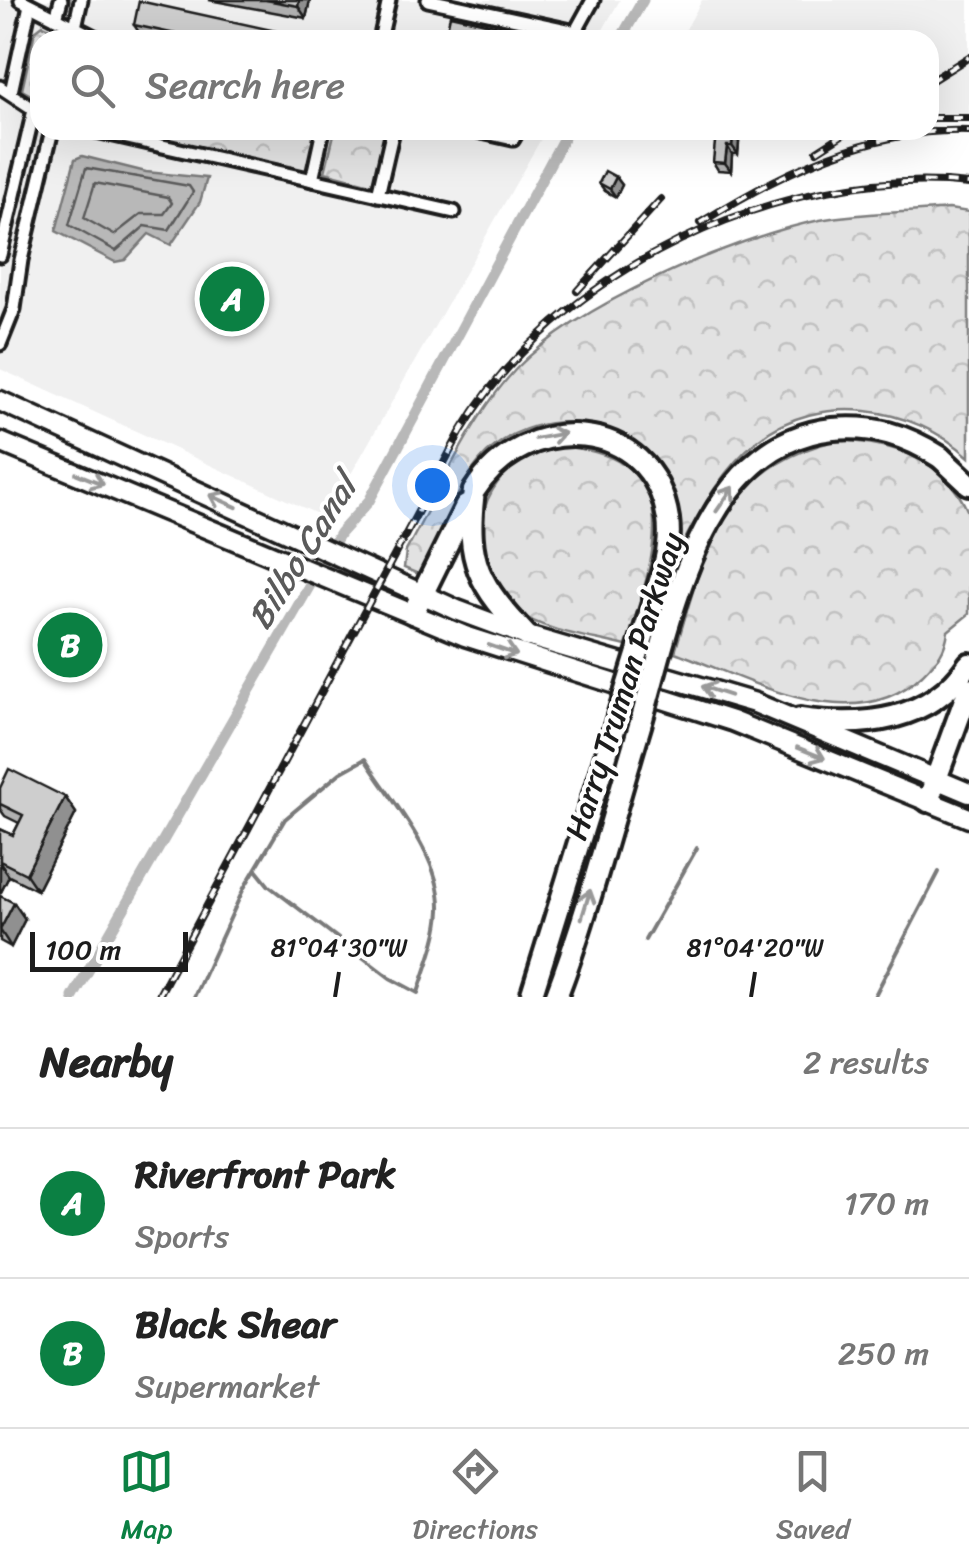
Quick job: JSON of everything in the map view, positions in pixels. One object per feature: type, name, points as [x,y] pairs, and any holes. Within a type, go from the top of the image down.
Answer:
[{"type":"highway","name":"Harry Truman Parkway","points":[[556,997],[686,574],[717,509],[741,477],[770,452],[824,430],[883,430],[940,456],[969,484]]},
{"type":"highway","name":"Harry Truman Parkway","points":[[413,613],[474,491],[495,464],[530,441],[559,433],[584,435],[613,445],[642,467],[662,499],[669,529],[660,581],[531,997]]},
{"type":"highway","points":[[474,491],[472,559],[496,604],[527,636]]},
{"type":"highway","points":[[800,720],[859,725],[892,718],[945,692],[969,664]]},
{"type":"highway","points":[[928,801],[969,689]]},
{"type":"main road","points":[[0,402],[423,594],[527,636],[683,680],[800,720],[969,792]]},
{"type":"main road","points":[[0,442],[507,652],[732,721],[969,818]]},
{"type":"street","points":[[56,18],[60,0]]},
{"type":"street","points":[[75,27],[81,0]]},
{"type":"street","points":[[382,30],[390,0]]},
{"type":"street","points":[[428,0],[549,30]]},
{"type":"street","points":[[576,30],[594,0]]},
{"type":"street","points":[[30,106],[6,89],[26,2],[81,30]]},
{"type":"street","points":[[22,252],[1,246],[30,137]]},
{"type":"street","points":[[0,344],[14,308],[22,252],[50,140]]},
{"type":"street","points":[[136,140],[454,212]]},
{"type":"street","points":[[312,180],[321,140]]},
{"type":"street","points":[[378,195],[390,140]]},
{"type":"shaded area","points":[[0,0],[620,0],[603,30],[30,30],[30,140],[540,140],[326,518],[0,369]]},
{"type":"shaded area","points":[[702,0],[969,0],[969,121],[939,121],[939,30],[686,30]]},
{"type":"green space","points":[[30,54],[30,94],[22,90]]},
{"type":"green space","points":[[170,140],[316,140],[306,171]]},
{"type":"green space","points":[[333,140],[385,140],[374,185],[325,172]]},
{"type":"green space","points":[[949,209],[969,212],[969,457],[921,426],[894,416],[837,410],[809,415],[758,440],[735,462],[682,545],[679,514],[670,485],[654,462],[634,444],[611,431],[586,424],[534,426],[509,437],[476,465],[458,495],[423,576],[404,568],[406,551],[484,410],[516,369],[577,321],[658,277],[784,229],[836,217]]},
{"type":"green space","points":[[838,440],[877,445],[914,456],[945,478],[968,512],[969,614],[948,631],[936,660],[895,694],[865,703],[833,704],[768,689],[675,652],[709,547],[743,492],[767,470],[799,453]]},
{"type":"green space","points":[[567,447],[607,456],[634,472],[649,495],[654,522],[652,552],[626,646],[554,629],[527,618],[505,600],[486,566],[482,517],[497,483],[526,458]]},
{"type":"water","points":[[82,156],[146,172],[207,178],[200,202],[171,245],[149,234],[125,260],[115,262],[56,231],[75,159]]},
{"type":"building","points":[[266,0],[299,0],[298,6]]},
{"type":"building","points":[[139,1],[271,30],[157,30],[134,25]]},
{"type":"building","points":[[450,15],[517,30],[447,30]]},
{"type":"building","points":[[715,140],[732,140],[732,146],[727,146],[725,163],[713,162]]},
{"type":"building","points":[[605,171],[616,177],[610,189],[599,183]]},
{"type":"building","points":[[9,769],[65,797],[26,874],[0,861],[0,829],[13,835],[23,815],[0,804],[0,788]]},
{"type":"building","points":[[0,896],[14,903],[0,930]]},
{"type":"waterway","name":"Bilbo Canal","points":[[626,30],[643,0]]},
{"type":"waterway","name":"Bilbo Canal","points":[[73,997],[340,533],[369,501],[563,140]]},
{"type":"waterway","points":[[194,997],[244,888],[285,819],[340,773],[365,759],[424,850],[438,890],[437,931],[418,993],[390,978],[269,886],[256,870]]},
{"type":"waterway","points":[[645,940],[697,848]]},
{"type":"waterway","points":[[874,997],[939,872]]},
{"type":"railway","points":[[939,76],[969,57]]},
{"type":"railway","points":[[939,118],[969,118]]},
{"type":"railway","points":[[939,132],[969,131]]},
{"type":"railway","points":[[817,151],[834,140]]},
{"type":"railway","points":[[700,223],[795,171],[884,140]]},
{"type":"railway","points":[[158,997],[460,433],[501,375],[553,323],[613,278],[680,240],[751,211],[824,192],[897,182],[969,184]]},
{"type":"railway","points":[[577,291],[661,199]]},
{"type":"place","name":"Riverfront Park","points":[[232,299]]},
{"type":"place","name":"Black Shear","points":[[70,645]]}]
